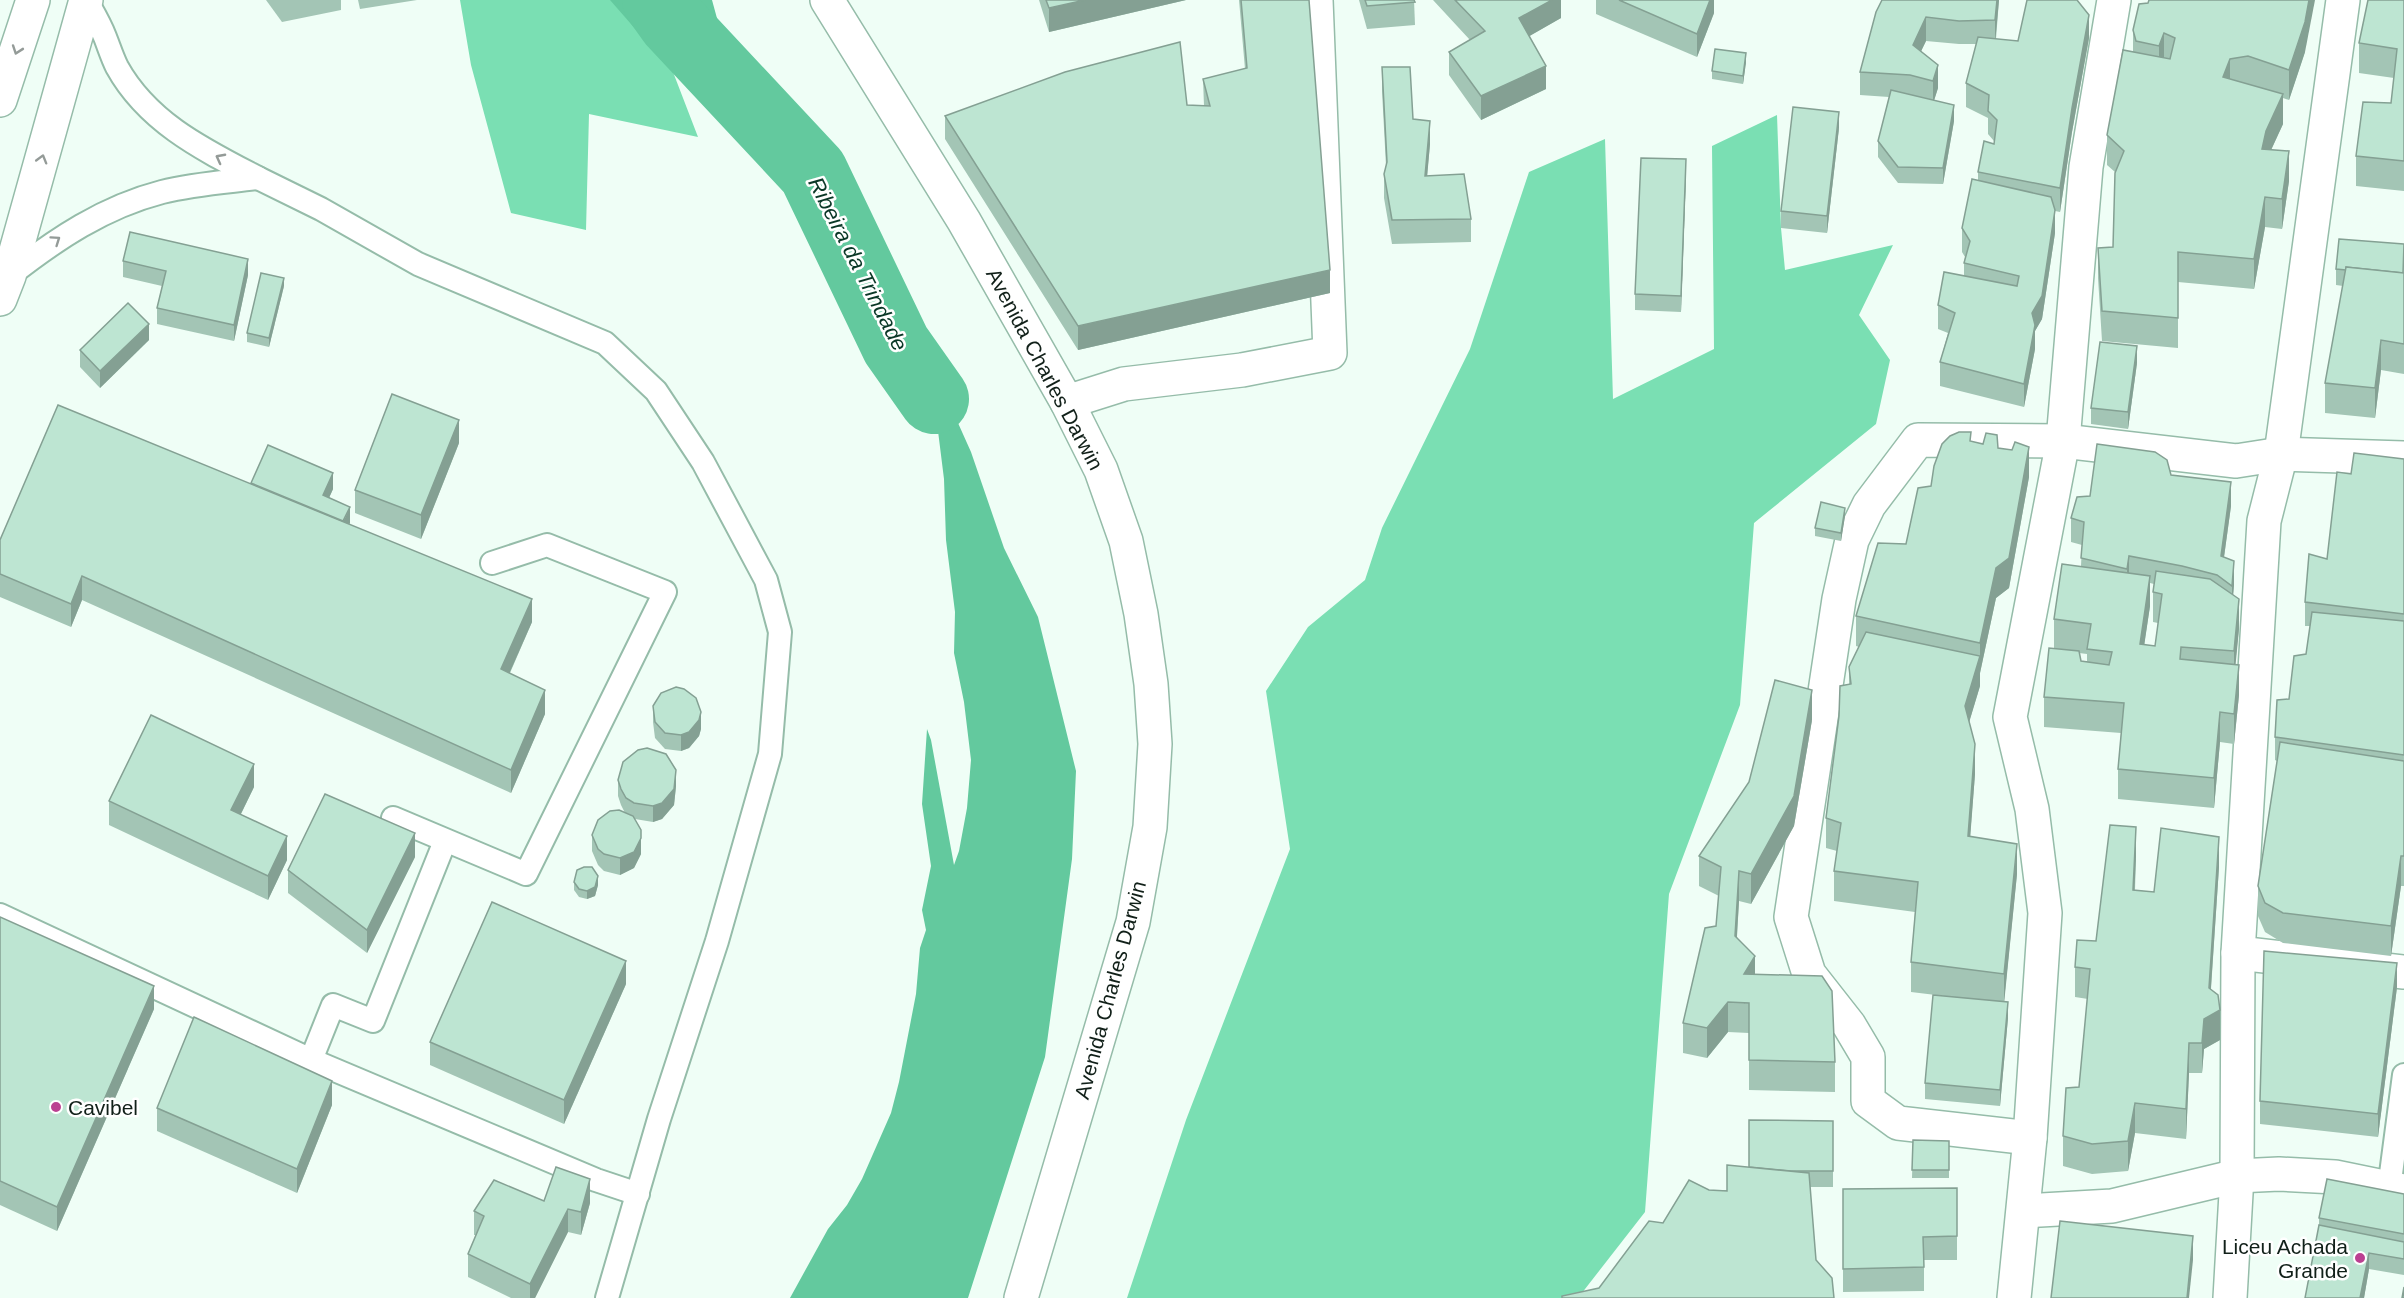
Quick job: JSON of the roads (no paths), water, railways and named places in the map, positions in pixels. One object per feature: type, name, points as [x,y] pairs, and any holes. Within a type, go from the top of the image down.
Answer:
[{"type":"street","points":[[0,100],[33,0]]},
{"type":"street","points":[[5,287],[86,0]]},
{"type":"street","name":"Avenida Charles Darwin","points":[[827,0],[964,221],[1067,402],[1101,470],[1126,541],[1141,614],[1155,744],[1150,827],[1133,922],[1021,1298]]},
{"type":"street","points":[[1067,402],[1124,384],[1242,370],[1330,353],[1316,0]]},
{"type":"street","points":[[2014,1298],[2030,1138],[2045,913],[2032,809],[2010,717],[2063,441],[2086,167],[2114,0]]},
{"type":"street","points":[[2230,1298],[2236,1176],[2238,953],[2264,521],[2281,454],[2343,0]]},
{"type":"street","points":[[2030,1138],[1898,1123],[1868,1101],[1868,1057],[1849,1025],[1809,974],[1791,917],[1839,599],[1852,540],[1869,504],[1918,440],[2063,441],[2236,461],[2281,454],[2404,458]]},
{"type":"street","points":[[2238,953],[2404,972]]},
{"type":"street","points":[[2024,1211],[2112,1206],[2236,1176],[2279,1174],[2335,1177],[2397,1190]]},
{"type":"lane","points":[[86,0],[116,66],[136,96],[160,120],[194,144],[321,209],[418,264],[605,343],[656,392],[703,462],[766,580],[780,632],[770,754],[717,942],[659,1119],[606,1298]]},
{"type":"lane","points":[[5,287],[66,233],[111,209],[172,190],[258,178]]},
{"type":"lane","points":[[393,818],[526,874],[665,592],[547,545],[492,563]]},
{"type":"lane","points":[[311,1060],[333,1005],[373,1021],[445,841]]},
{"type":"lane","points":[[0,915],[311,1060],[596,1180],[638,1194]]},
{"type":"lane","points":[[2397,1190],[2404,1076]]},
{"type":"waterway","name":"Ribeira da Trindade","points":[[657,0],[672,21],[813,172],[896,345],[934,399]]},
{"type":"place","name":"Cavibel","points":[[56,1107]]},
{"type":"place","name":"Liceu Achada Grande","points":[[2360,1258]]}]
